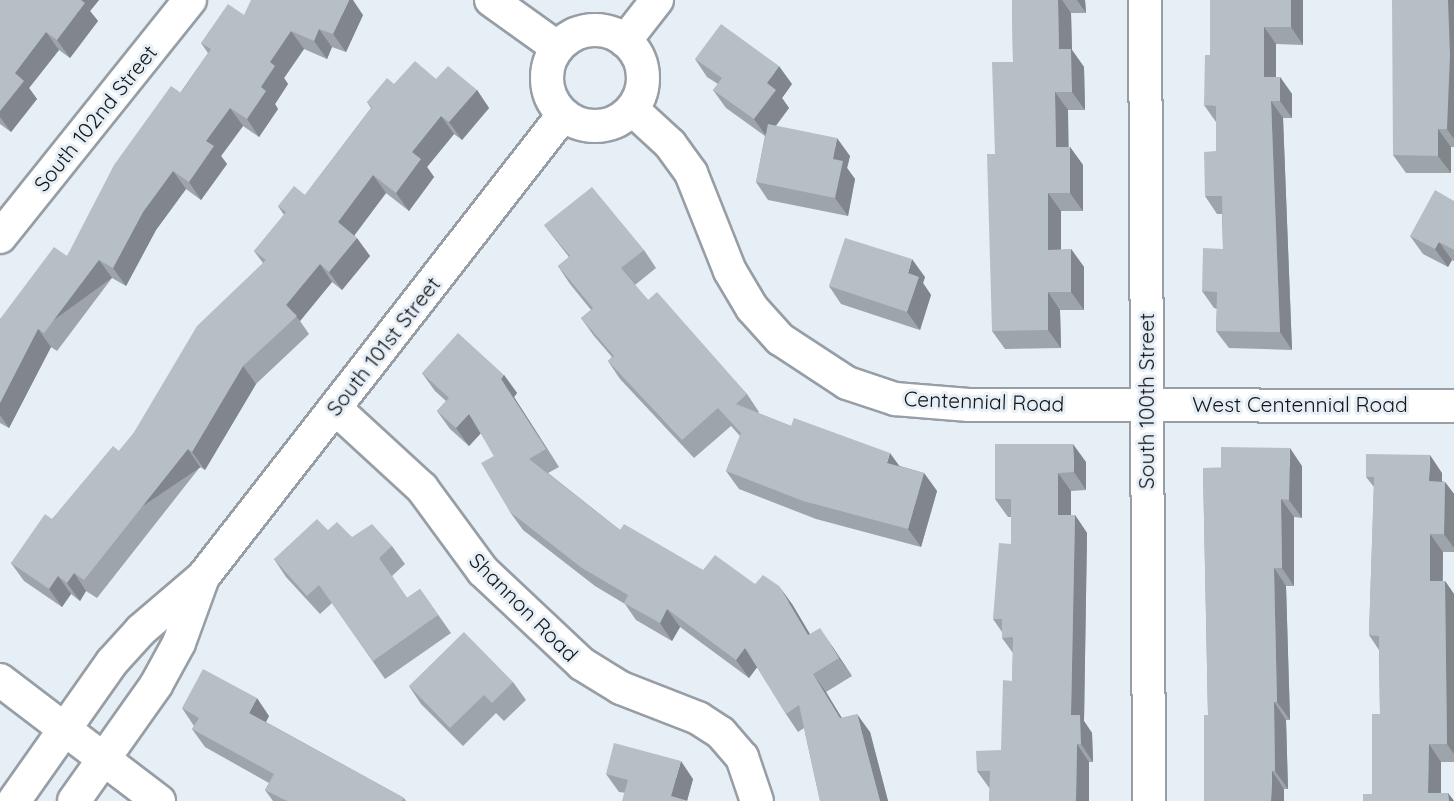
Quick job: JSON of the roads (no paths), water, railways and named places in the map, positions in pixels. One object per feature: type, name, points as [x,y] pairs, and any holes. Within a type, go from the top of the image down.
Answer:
[{"type":"street","name":"South 102nd Street","points":[[0,237],[190,0]]},
{"type":"street","points":[[491,0],[558,48]]},
{"type":"street","points":[[625,41],[656,0]]},
{"type":"street","name":"South 100th Street","points":[[1145,0],[1149,801]]},
{"type":"street","points":[[597,30],[625,41],[641,66],[639,96],[632,109],[620,119],[598,125],[576,122],[563,115],[553,103],[547,75],[558,48],[569,38],[597,30]]},
{"type":"street","name":"Centennial Road","points":[[632,109],[670,144],[691,173],[730,271],[752,308],[780,339],[847,383],[895,399],[937,404],[1146,404]]},
{"type":"street","name":"South 101st Street","points":[[14,801],[141,629],[203,577],[563,115]]},
{"type":"street","name":"West Centennial Road","points":[[1146,404],[1454,406]]},
{"type":"street","name":"Shannon Road","points":[[335,408],[422,488],[483,571],[582,664],[621,688],[698,718],[721,733],[742,757],[757,801]]},
{"type":"street","name":"South 101st Street","points":[[74,801],[156,685],[179,643],[203,577]]},
{"type":"street","points":[[0,680],[102,761],[159,801]]}]
